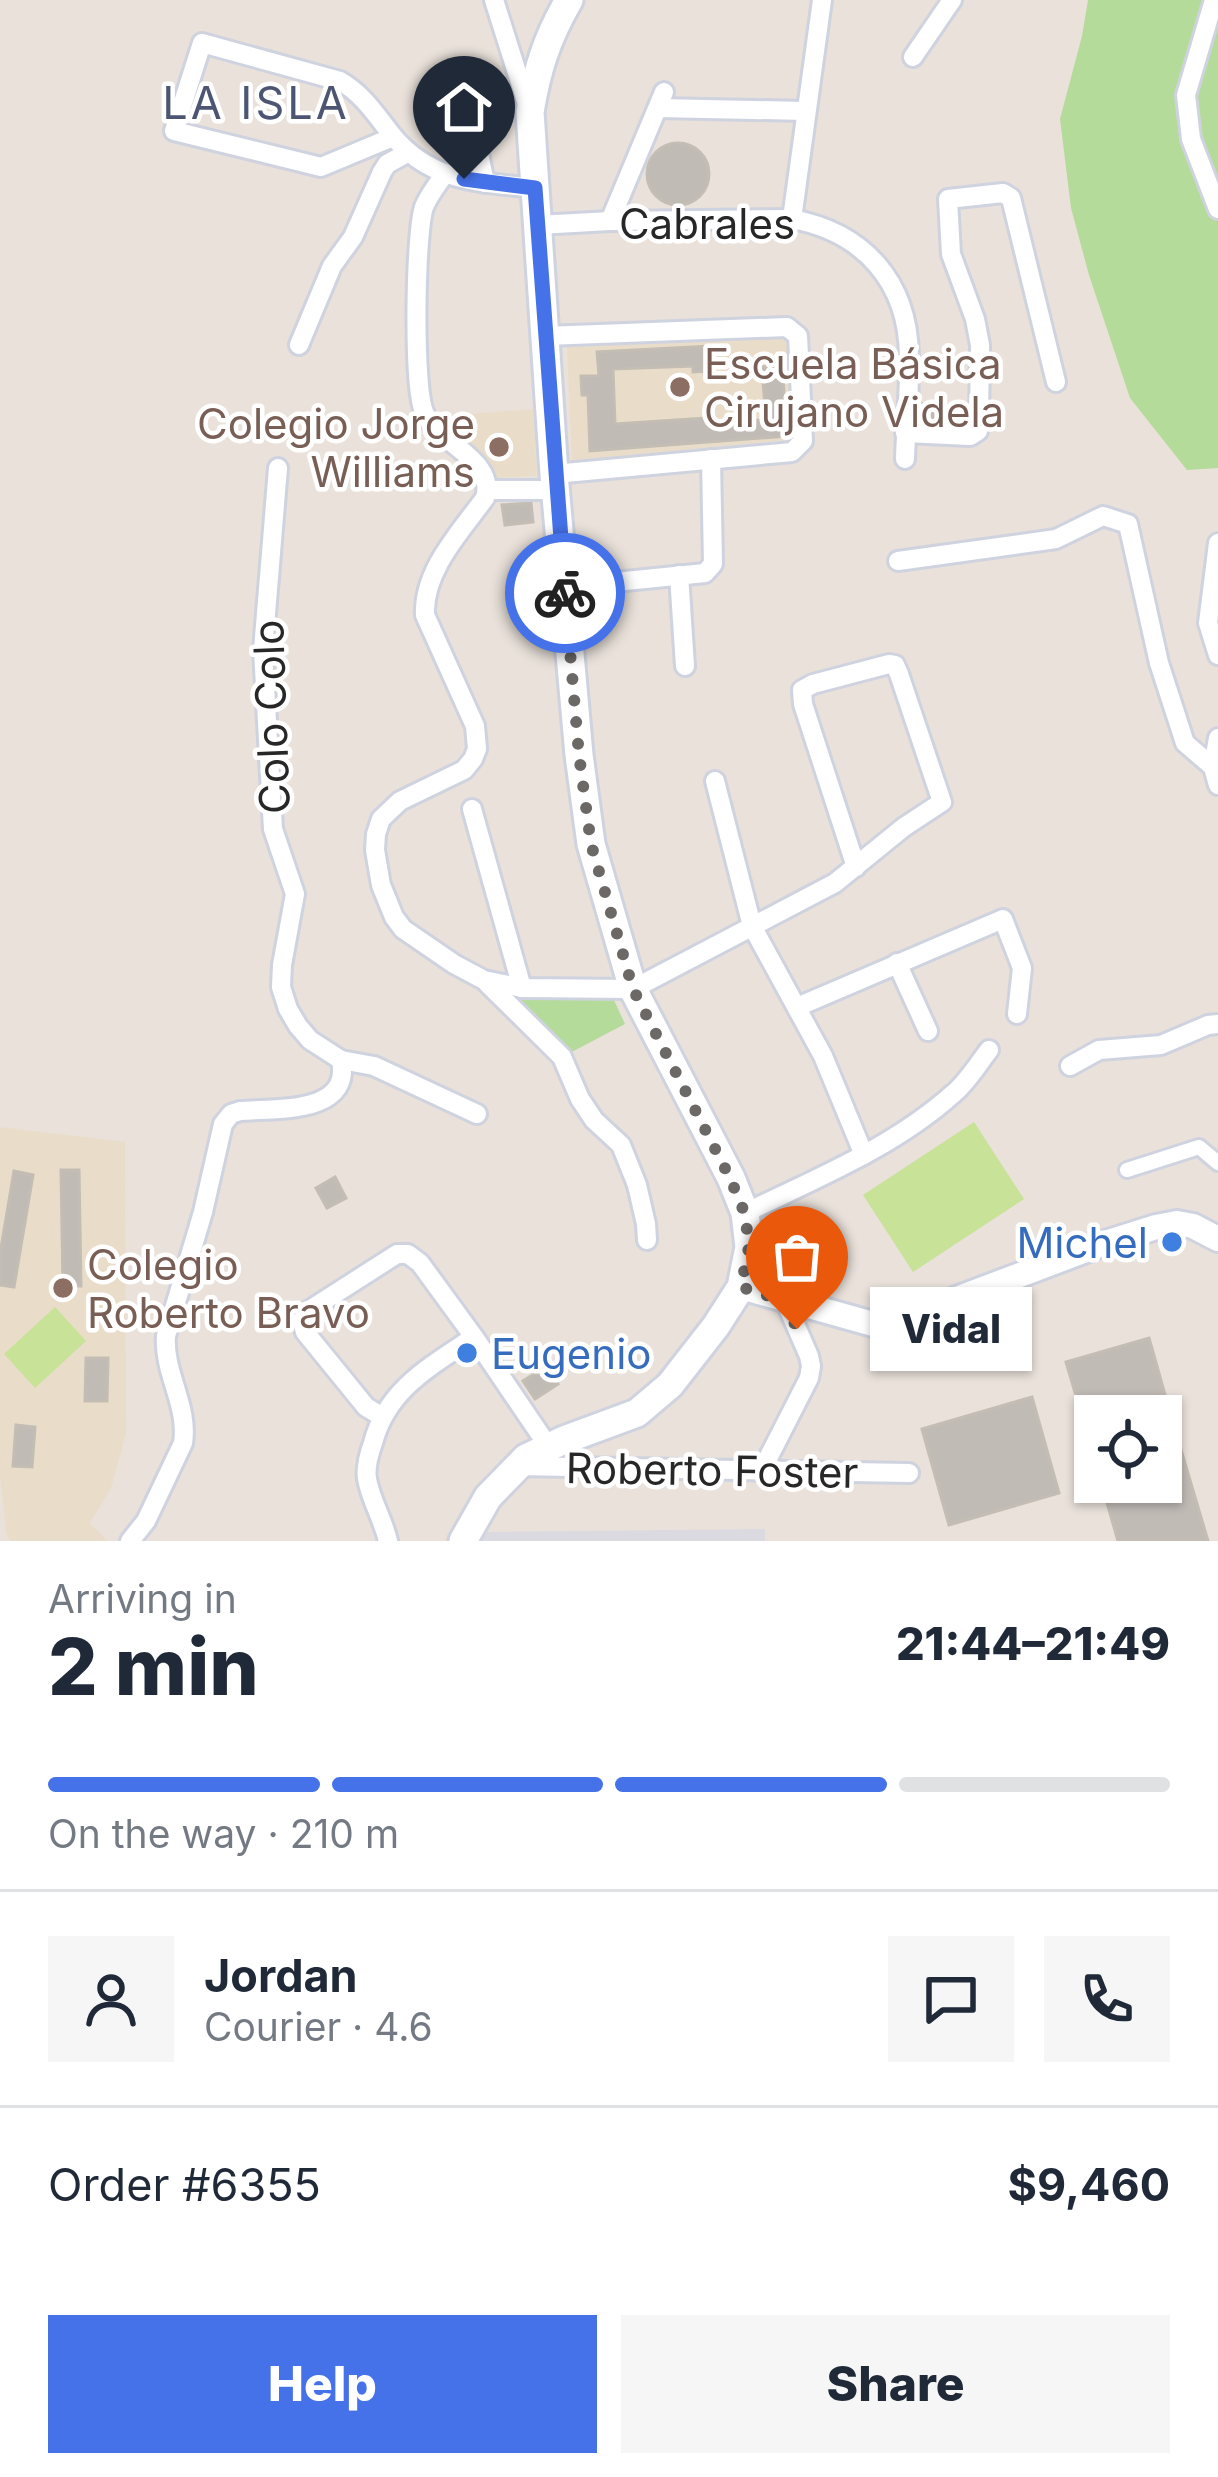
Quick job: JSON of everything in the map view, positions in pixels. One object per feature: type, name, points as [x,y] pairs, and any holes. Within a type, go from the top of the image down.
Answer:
[{"type":"main road","points":[[463,1541],[488,1498],[526,1458],[637,1413],[654,1400],[687,1366],[741,1287],[749,1247],[745,1214],[730,1178],[633,989],[591,844],[555,482],[530,112],[549,35],[568,0]]},
{"type":"street","points":[[494,0],[530,112]]},
{"type":"street","points":[[791,219],[822,0]]},
{"type":"street","points":[[913,57],[952,0]]},
{"type":"street","points":[[1214,0],[1186,94],[1191,139],[1218,209]]},
{"type":"street","points":[[393,137],[321,167],[174,131],[202,44],[340,81],[368,104],[407,153],[444,175],[535,188]]},
{"type":"street","points":[[454,74],[476,134],[485,183]]},
{"type":"street","points":[[610,221],[661,100],[805,111]]},
{"type":"street","points":[[299,345],[332,266],[352,237],[382,172],[407,153]]},
{"type":"street","points":[[444,175],[425,205],[418,233],[418,393],[428,420],[475,462],[488,490]]},
{"type":"street","points":[[905,433],[970,436],[978,430],[980,345],[951,254],[947,199],[1003,193],[1011,198],[1056,382]]},
{"type":"street","name":"Cabrales","points":[[538,225],[791,219],[837,232],[862,248],[891,287],[906,328],[905,459]]},
{"type":"street","points":[[488,490],[792,452],[803,441],[798,336],[787,327],[545,336]]},
{"type":"street","points":[[565,587],[705,573],[713,564],[711,459]]},
{"type":"street","name":"Colo Colo","points":[[278,469],[263,665],[273,829],[295,894],[281,987],[298,1026],[340,1060]]},
{"type":"street","points":[[488,490],[428,584],[424,598],[430,630],[475,726],[477,748],[464,770],[389,809],[376,834],[381,885],[403,929],[484,980],[522,988],[633,989],[835,883],[856,867],[904,826],[942,802],[895,665],[802,690],[856,867]]},
{"type":"street","points":[[898,561],[1056,538],[1103,516],[1128,524],[1159,664],[1185,743],[1216,776]]},
{"type":"street","points":[[1218,543],[1208,623],[1218,655]]},
{"type":"street","points":[[679,575],[686,666]]},
{"type":"street","points":[[1216,776],[1218,738]]},
{"type":"street","points":[[715,781],[752,926],[823,1056],[864,1155]]},
{"type":"street","points":[[472,809],[522,988]]},
{"type":"street","points":[[797,1007],[1004,919],[1022,968],[1017,1014]]},
{"type":"street","points":[[897,963],[928,1031]]},
{"type":"street","points":[[484,980],[562,1057],[580,1100],[621,1145],[637,1185],[646,1240]]},
{"type":"street","points":[[1070,1066],[1099,1050],[1161,1045],[1218,1024]]},
{"type":"street","points":[[745,1214],[901,1133],[957,1091],[989,1050]]},
{"type":"street","points":[[130,1541],[146,1521],[183,1443],[185,1432],[166,1336],[223,1124],[231,1114],[311,1105],[328,1098],[342,1077],[340,1060],[374,1066],[477,1114]]},
{"type":"street","points":[[1127,1169],[1199,1147],[1218,1162]]},
{"type":"street","points":[[741,1287],[873,1324],[888,1324],[1099,1245],[1177,1223],[1218,1239]]},
{"type":"street","points":[[381,1416],[365,1407],[305,1332],[302,1320],[308,1311],[397,1254],[408,1253],[474,1337],[548,1446]]},
{"type":"street","points":[[761,1472],[812,1366],[785,1301]]},
{"type":"street","points":[[388,1541],[365,1474],[381,1416],[408,1382],[474,1337]]},
{"type":"street","name":"Roberto Foster","points":[[516,1466],[909,1473]]},
{"type":"shaded area","name":"Escuela Básica Cirujano Videla","points":[[783,335],[789,343],[795,430],[791,437],[572,462],[567,344]]},
{"type":"shaded area","name":"Colegio Jorge Williams","points":[[533,409],[537,476],[494,478],[434,417]]},
{"type":"shaded area","name":"Colegio Roberto Bravo","points":[[0,1127],[125,1142],[126,1434],[111,1488],[90,1523],[108,1541],[10,1541],[6,1532],[0,1476]]},
{"type":"shaded area","points":[[765,1529],[765,1541],[482,1541],[485,1532]]},
{"type":"green space","points":[[1088,0],[1218,0],[1218,468],[1187,470],[1130,398],[1089,275],[1071,208],[1060,119]]},
{"type":"green space","points":[[506,992],[612,996],[625,1024],[566,1055],[552,1033]]},
{"type":"green space","points":[[974,1122],[1024,1199],[913,1272],[863,1195]]},
{"type":"green space","points":[[55,1307],[86,1341],[35,1388],[4,1354]]},
{"type":"building","points":[[678,143],[700,152],[709,174],[700,196],[678,205],[656,196],[647,174],[656,152]]},
{"type":"building","points":[[711,346],[712,371],[693,372],[693,366],[613,369],[615,424],[705,418],[705,423],[766,420],[762,367],[782,365],[787,436],[590,451],[588,395],[582,395],[581,376],[599,376],[597,352]]},
{"type":"building","points":[[922,404],[939,404],[939,421],[922,420]]},
{"type":"building","points":[[531,503],[533,522],[505,525],[502,505]]},
{"type":"building","points":[[61,1170],[79,1170],[81,1286],[63,1286]]},
{"type":"building","points":[[14,1171],[33,1175],[14,1287],[0,1285],[0,1254]]},
{"type":"building","points":[[335,1177],[346,1198],[327,1208],[316,1188]]},
{"type":"building","points":[[780,1225],[802,1233],[791,1263],[769,1255]]},
{"type":"building","points":[[1149,1338],[1166,1395],[1076,1395],[1066,1362]]},
{"type":"building","points":[[86,1358],[108,1358],[107,1401],[85,1401]]},
{"type":"building","points":[[547,1366],[558,1384],[535,1399],[523,1381]]},
{"type":"building","points":[[1032,1397],[1059,1493],[949,1525],[922,1429]]},
{"type":"building","points":[[16,1425],[35,1427],[32,1467],[13,1466]]},
{"type":"building","points":[[1182,1452],[1208,1541],[1118,1541],[1107,1503],[1182,1503]]},
{"type":"way so far","points":[[565,593],[591,844],[633,989],[745,1214],[749,1247],[741,1287],[785,1301],[797,1329]]},
{"type":"place","name":"Escuela Básica Cirujano Videla","points":[[680,387]]},
{"type":"place","name":"Colegio Jorge Williams","points":[[499,447]]},
{"type":"place","name":"Michel","points":[[1172,1242]]},
{"type":"place","name":"Colegio Roberto Bravo","points":[[63,1288]]},
{"type":"place","name":"Vidal","points":[[797,1329]]},
{"type":"place","name":"Eugenio","points":[[467,1353]]},
{"type":"district","name":"LA ISLA","points":[[256,102]]},
{"type":"route","points":[[464,179],[535,188],[565,593]]}]
